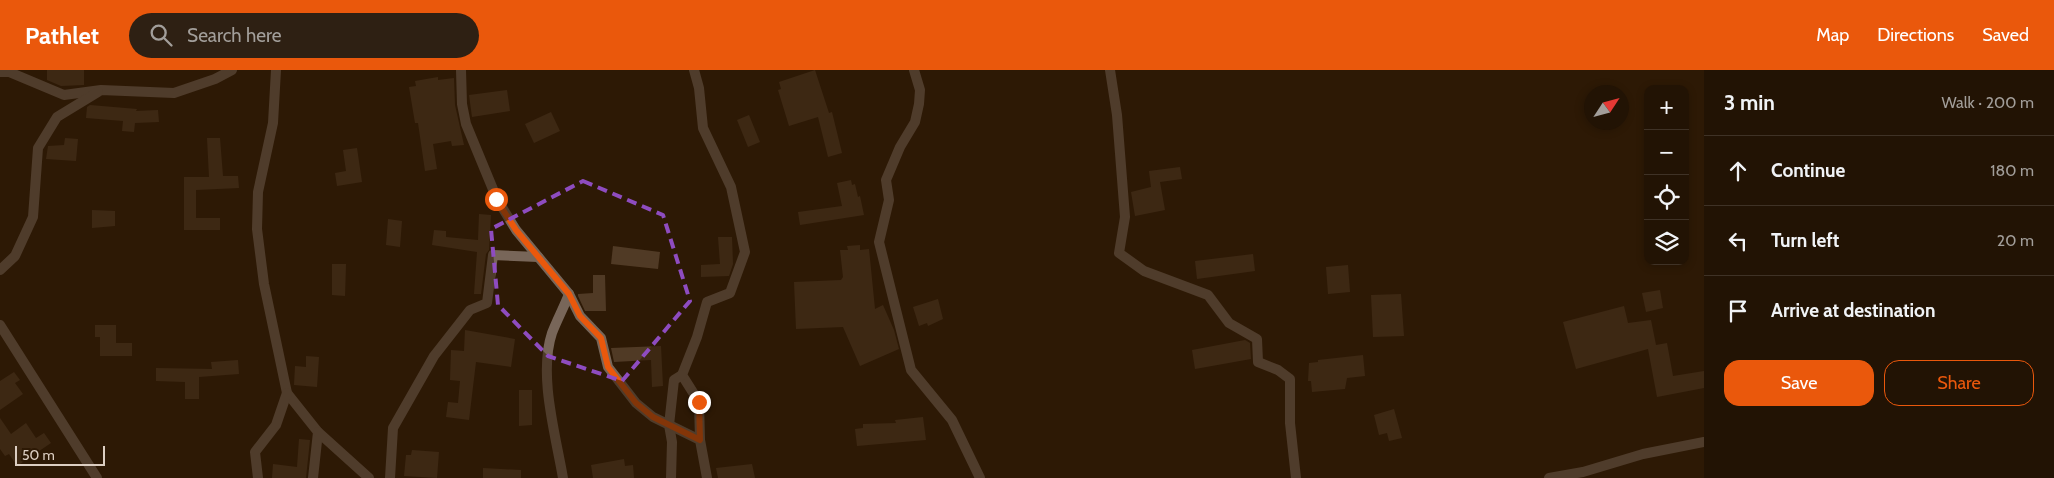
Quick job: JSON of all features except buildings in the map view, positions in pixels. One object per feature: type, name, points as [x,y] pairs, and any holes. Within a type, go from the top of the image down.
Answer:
[{"type":"street","points":[[6,71],[64,95],[101,90],[174,93],[215,79],[232,70]]},
{"type":"street","points":[[276,70],[273,123],[258,192],[257,229],[264,284],[287,393],[318,432],[369,478]]},
{"type":"street","points":[[461,70],[462,104],[466,124],[496,199],[538,258],[569,294],[580,316],[601,338],[612,373],[636,403],[653,417],[700,440]]},
{"type":"street","points":[[671,478],[672,442],[669,425],[674,380],[682,375],[697,338],[707,302],[730,293],[744,252],[731,187],[703,128],[699,88],[694,70]]},
{"type":"street","points":[[914,70],[920,90],[919,104],[915,122],[900,147],[886,180],[888,200],[879,242],[911,370],[952,420],[980,478]]},
{"type":"street","points":[[1110,70],[1117,115],[1125,217],[1119,253],[1144,271],[1208,295],[1229,323],[1256,339],[1258,362],[1278,370],[1290,379],[1290,422],[1296,478]]},
{"type":"street","points":[[0,270],[15,256],[33,217],[38,148],[57,118],[101,90]]},
{"type":"street","points":[[390,478],[393,428],[434,356],[470,310],[487,304],[493,255],[538,258]]},
{"type":"street","points":[[563,478],[553,434],[548,384],[549,351],[552,334],[569,294]]},
{"type":"street","points":[[0,325],[97,478]]},
{"type":"street","points":[[682,375],[699,402],[700,440],[707,478]]},
{"type":"street","points":[[258,478],[255,452],[276,425],[287,393]]},
{"type":"street","points":[[313,478],[318,432]]},
{"type":"street","points":[[1549,478],[1583,472],[1643,454],[1704,442]]},
{"type":"highlighted area","points":[[583,181],[663,215],[690,301],[622,381],[548,356],[498,305],[491,229]]},
{"type":"route","points":[[496,199],[516,230],[569,294],[580,316],[601,338],[608,367],[636,403],[653,417],[700,440],[699,402]]}]
